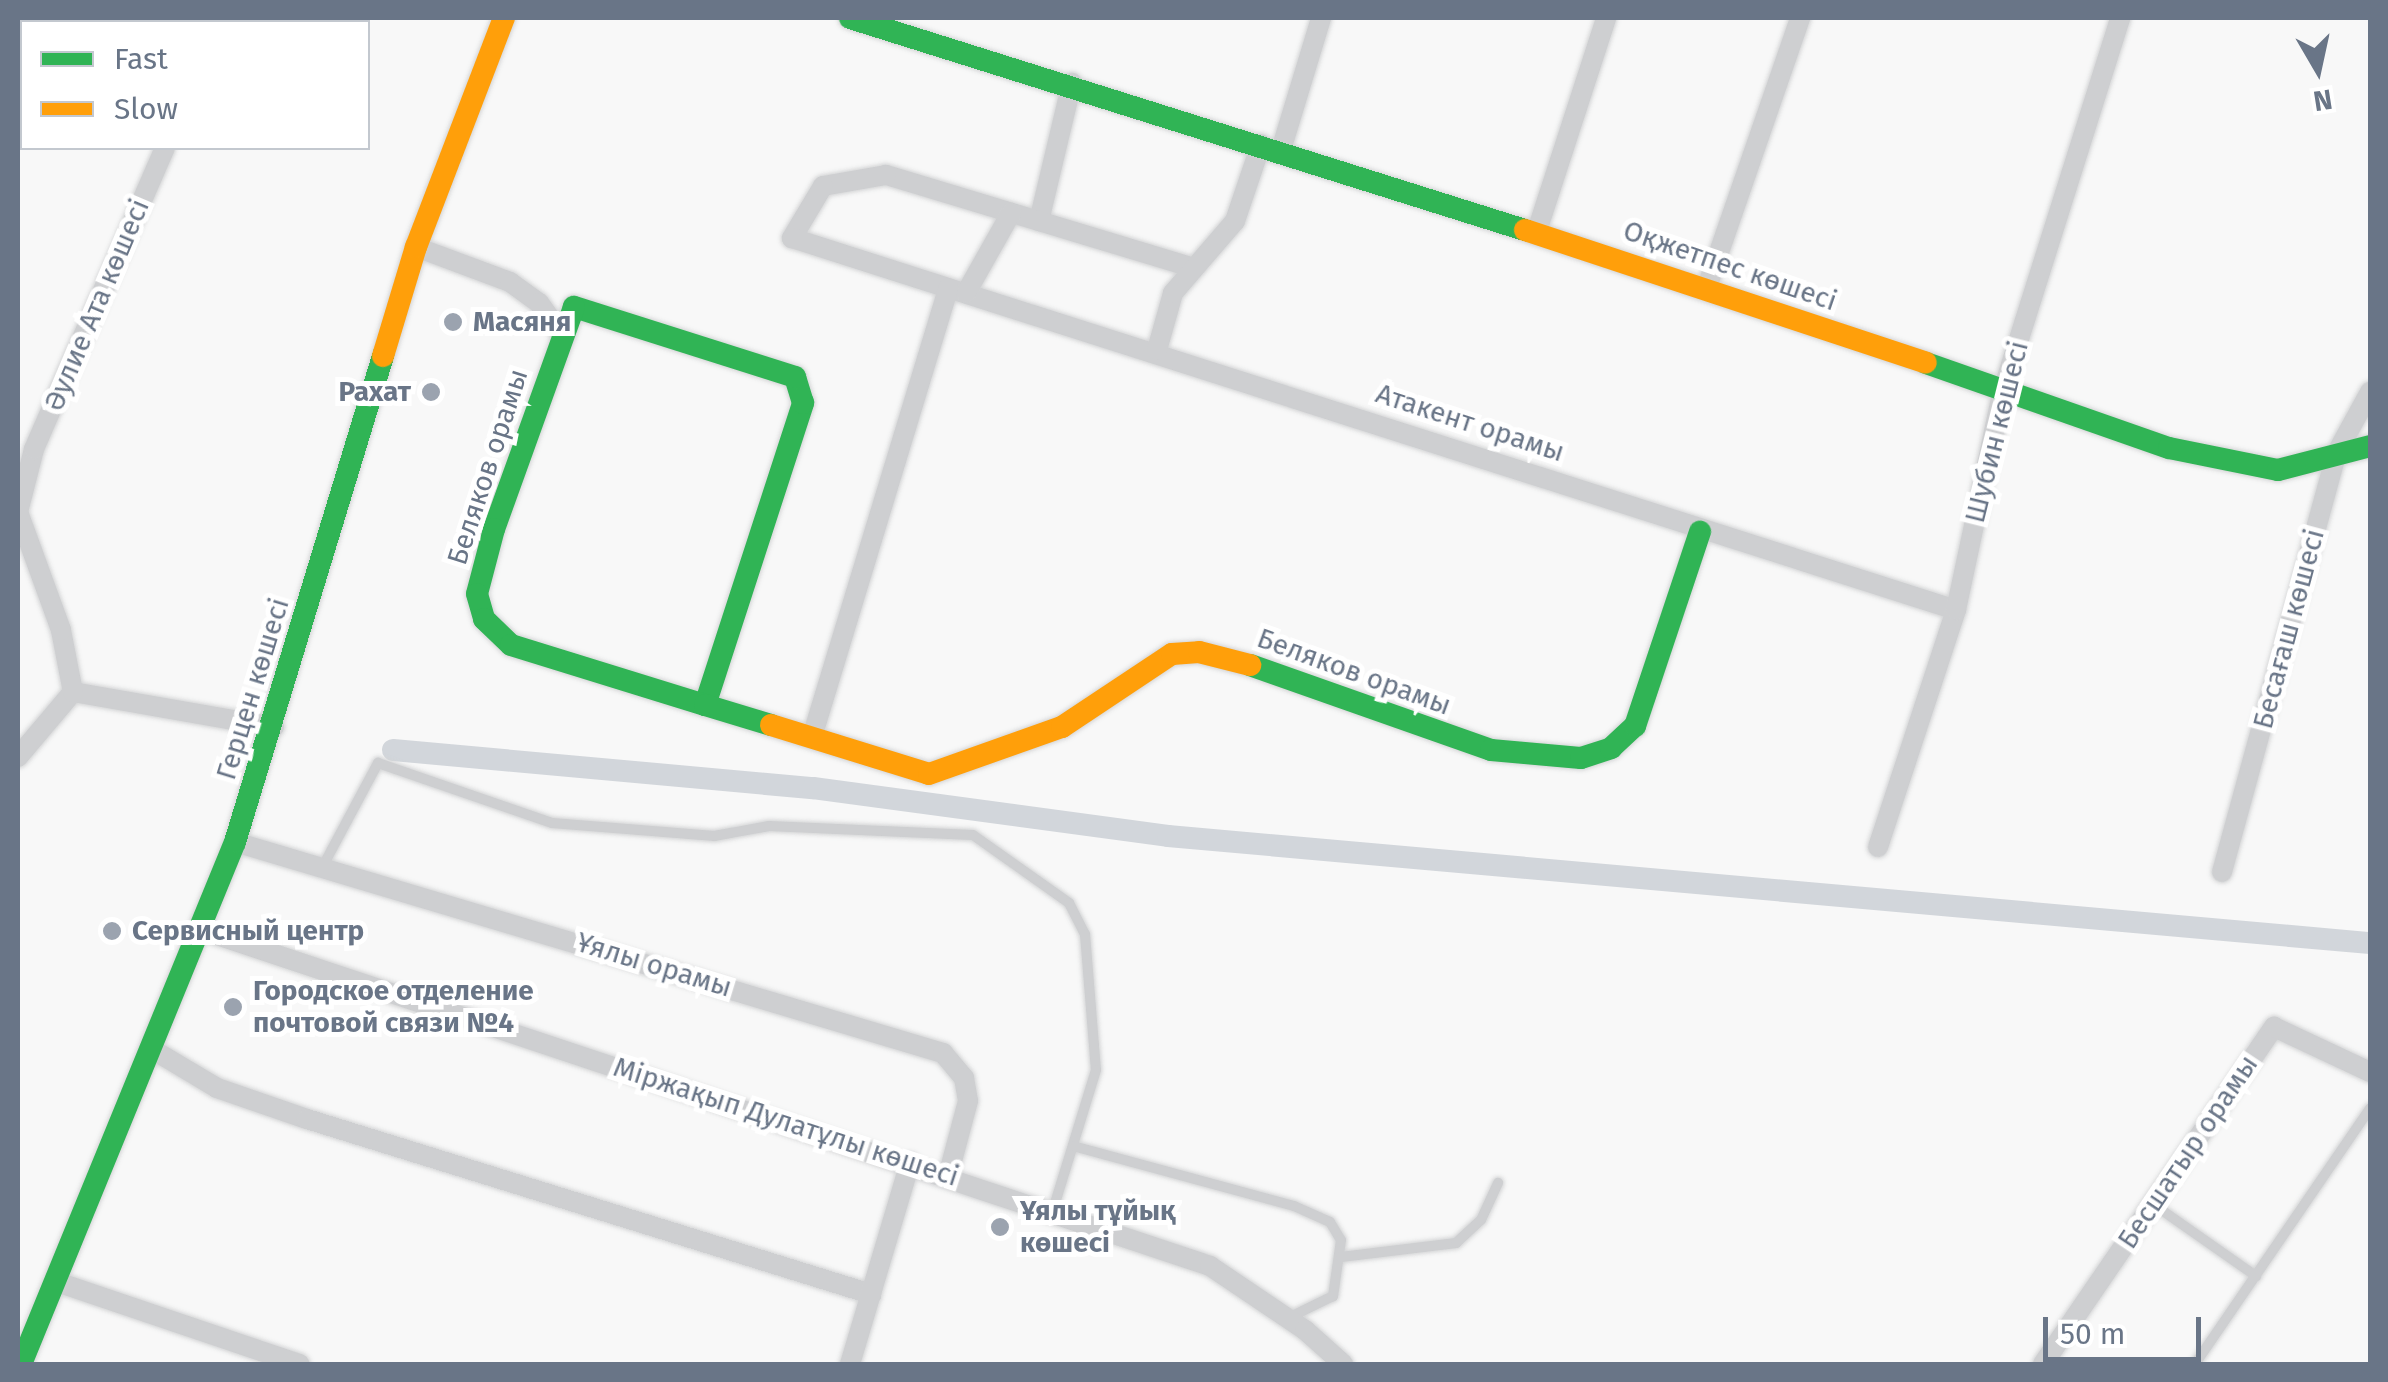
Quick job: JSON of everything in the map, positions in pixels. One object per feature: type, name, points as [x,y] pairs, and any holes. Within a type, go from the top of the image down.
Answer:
[{"type":"street","name":"Герцен көшесі","points":[[21,1364],[155,1052],[235,842],[274,727],[416,247],[504,18]]},
{"type":"street","points":[[1157,350],[1173,293],[1234,220],[1271,147],[1322,18]]},
{"type":"street","points":[[1536,234],[1606,18]]},
{"type":"street","points":[[1707,287],[1800,18]]},
{"type":"street","name":"Шубин көшесі","points":[[1878,847],[1956,610],[2002,392],[2120,18]]},
{"type":"street","name":"Оқжетпес көшесі","points":[[861,19],[1707,287],[2169,448],[2278,470],[2370,446]]},
{"type":"street","points":[[1039,221],[1072,84]]},
{"type":"street","name":"Әулие Ата көшесі","points":[[73,692],[61,630],[18,512],[34,449],[164,150]]},
{"type":"street","name":"Атакент орамы","points":[[1011,213],[886,175],[847,179],[822,186],[792,238],[1157,350],[1700,532],[1956,610]]},
{"type":"street","points":[[812,737],[957,290],[1011,213],[1191,267]]},
{"type":"street","points":[[416,247],[510,282],[538,303],[560,332],[574,307],[795,377],[803,403],[705,705]]},
{"type":"street","name":"Беляков орамы","points":[[560,332],[494,529],[478,603],[511,645],[929,774],[964,767],[1062,728],[1172,654],[1200,652],[1299,678],[1491,750],[1581,758],[1612,748],[1635,726],[1700,532]]},
{"type":"street","name":"Бесағаш көшесі","points":[[2222,872],[2336,454],[2370,392]]},
{"type":"street","points":[[18,757],[73,692],[274,727]]},
{"type":"street","name":"Ұялы орамы","points":[[235,842],[324,864],[943,1053],[964,1078],[968,1101],[948,1176]]},
{"type":"street","name":"Міржақып Дулатұлы көшесі","points":[[202,930],[1053,1210],[1210,1266],[1288,1318],[1343,1364]]},
{"type":"street","name":"Бесшатыр орамы","points":[[2044,1364],[2274,1027],[2370,1072]]},
{"type":"street","points":[[155,1052],[217,1088],[306,1119],[871,1294]]},
{"type":"street","points":[[850,1364],[910,1163]]},
{"type":"street","points":[[57,1282],[299,1364]]},
{"type":"lane","points":[[324,864],[378,763],[552,823],[714,836],[768,826],[973,835],[1081,916],[1096,1070],[1053,1210]]},
{"type":"lane","points":[[2194,1364],[2370,1108]]},
{"type":"lane","points":[[1072,1146],[1315,1213],[1341,1240],[1333,1296],[1288,1318]]},
{"type":"lane","points":[[1341,1256],[1456,1244],[1481,1220],[1498,1183]]},
{"type":"lane","points":[[2153,1204],[2256,1276]]},
{"type":"waterway","points":[[393,750],[813,788],[1168,836],[2370,943]]},
{"type":"traffic: fast","points":[[850,18],[1525,230]]},
{"type":"traffic: fast","points":[[705,705],[803,403],[795,377],[574,307],[494,529],[477,594],[484,619],[511,645],[705,705],[771,725]]},
{"type":"traffic: fast","points":[[21,1364],[235,842],[383,356]]},
{"type":"traffic: fast","points":[[1926,363],[2169,448],[2278,470],[2370,446]]},
{"type":"traffic: fast","points":[[1250,665],[1491,750],[1581,758],[1611,748],[1635,726],[1700,532]]},
{"type":"traffic: slow","points":[[383,356],[416,247],[504,18]]},
{"type":"traffic: slow","points":[[1525,230],[1926,363]]},
{"type":"traffic: slow","points":[[771,725],[929,774],[1062,727],[1172,654],[1199,652],[1250,665]]},
{"type":"place","name":"Масяня","points":[[453,322]]},
{"type":"place","name":"Рахат","points":[[431,392]]},
{"type":"place","name":"Сервисный центр","points":[[112,931]]},
{"type":"place","name":"Городское отделение почтовой связи №4","points":[[233,1007]]},
{"type":"place","name":"Ұялы тұйық көшесі","points":[[1000,1227]]}]
